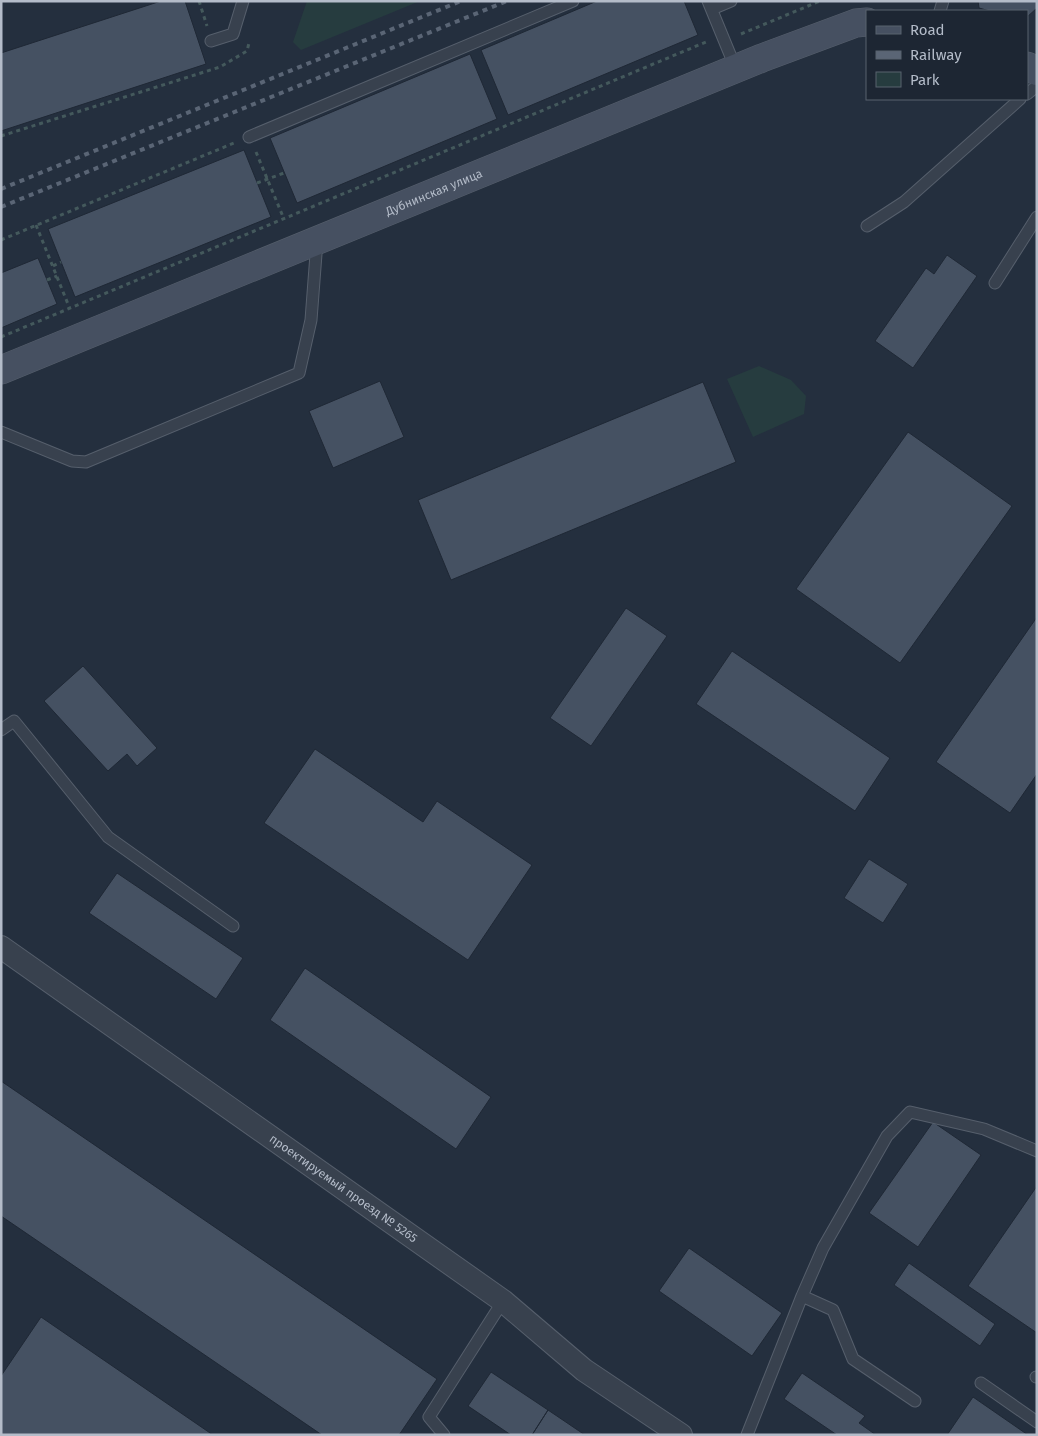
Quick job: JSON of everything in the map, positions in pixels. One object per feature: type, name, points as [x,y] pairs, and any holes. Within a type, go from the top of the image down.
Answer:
[{"type":"street","name":"Дубнинская улица","points":[[1,370],[736,69],[856,23],[866,22]]},
{"type":"street","name":"проектируемый проезд № 5265","points":[[1,947],[503,1301],[584,1370],[681,1435]]},
{"type":"lane","points":[[211,41],[233,34],[243,1]]},
{"type":"lane","points":[[249,136],[573,1]]},
{"type":"lane","points":[[731,1],[710,5],[736,69]]},
{"type":"lane","points":[[867,226],[904,202],[1019,100]]},
{"type":"lane","points":[[995,283],[1037,218]]},
{"type":"lane","points":[[1,432],[72,462],[86,462],[299,373],[311,320],[317,241]]},
{"type":"lane","points":[[1,730],[14,721],[108,837],[232,926]]},
{"type":"lane","points":[[747,1435],[823,1248],[887,1136],[910,1112],[984,1129],[1037,1151]]},
{"type":"lane","points":[[802,1296],[832,1310],[853,1359],[915,1400]]},
{"type":"lane","points":[[444,1435],[429,1417],[503,1301]]},
{"type":"lane","points":[[980,1384],[1037,1422]]},
{"type":"path","points":[[1,338],[723,36],[740,34],[820,1]]},
{"type":"path","points":[[1,136],[220,67]]},
{"type":"path","points":[[1,240],[249,136],[284,219]]},
{"type":"path","points":[[258,183],[284,172]]},
{"type":"path","points":[[36,225],[70,309]]},
{"type":"path","points":[[52,266],[61,262]]},
{"type":"path","points":[[47,280],[57,276]]},
{"type":"green space","points":[[307,1],[420,1],[301,50],[293,42]]},
{"type":"green space","points":[[759,366],[791,380],[806,396],[804,414],[753,437],[727,379]]},
{"type":"building","points":[[161,1],[185,1],[206,64],[1,131],[1,53]]},
{"type":"building","points":[[597,1],[684,1],[698,35],[508,115],[481,50]]},
{"type":"building","points":[[978,1],[1037,1],[1037,8],[1028,16],[1028,10],[986,10],[979,8]]},
{"type":"building","points":[[470,54],[497,119],[297,203],[270,138]]},
{"type":"building","points":[[244,150],[271,217],[75,297],[48,229]]},
{"type":"building","points":[[947,255],[977,276],[913,368],[875,341],[926,268],[934,274]]},
{"type":"building","points":[[38,258],[57,304],[1,328],[1,273]]},
{"type":"building","points":[[380,381],[404,437],[333,468],[309,411]]},
{"type":"building","points":[[703,382],[736,462],[451,580],[418,500]]},
{"type":"building","points":[[908,432],[1012,506],[900,663],[796,589]]},
{"type":"building","points":[[626,608],[667,636],[591,746],[550,718]]},
{"type":"building","points":[[1037,617],[1037,774],[1010,813],[936,762]]},
{"type":"building","points":[[732,651],[890,758],[855,811],[696,704]]},
{"type":"building","points":[[83,666],[157,748],[137,766],[127,754],[108,771],[44,701]]},
{"type":"building","points":[[315,749],[423,822],[437,801],[532,865],[468,960],[264,823]]},
{"type":"building","points":[[869,859],[908,884],[883,923],[844,898]]},
{"type":"building","points":[[117,873],[243,958],[216,999],[89,913]]},
{"type":"building","points":[[305,968],[491,1097],[456,1149],[270,1020]]},
{"type":"building","points":[[1,1081],[437,1379],[399,1435],[322,1435],[1,1216]]},
{"type":"building","points":[[933,1122],[981,1155],[918,1247],[869,1213]]},
{"type":"building","points":[[1037,1186],[1037,1333],[968,1286]]},
{"type":"building","points":[[689,1248],[782,1313],[752,1356],[659,1291]]},
{"type":"building","points":[[909,1263],[995,1324],[980,1346],[894,1285]]},
{"type":"building","points":[[41,1317],[213,1435],[1,1435],[1,1376]]},
{"type":"building","points":[[491,1372],[548,1410],[532,1435],[511,1435],[468,1406]]},
{"type":"building","points":[[802,1373],[865,1416],[859,1423],[876,1435],[837,1435],[784,1399]]},
{"type":"building","points":[[973,1397],[1028,1435],[947,1435]]},
{"type":"building","points":[[548,1410],[585,1435],[532,1435]]},
{"type":"railway","points":[[1,189],[461,1]]},
{"type":"railway","points":[[1,207],[507,1]]}]
